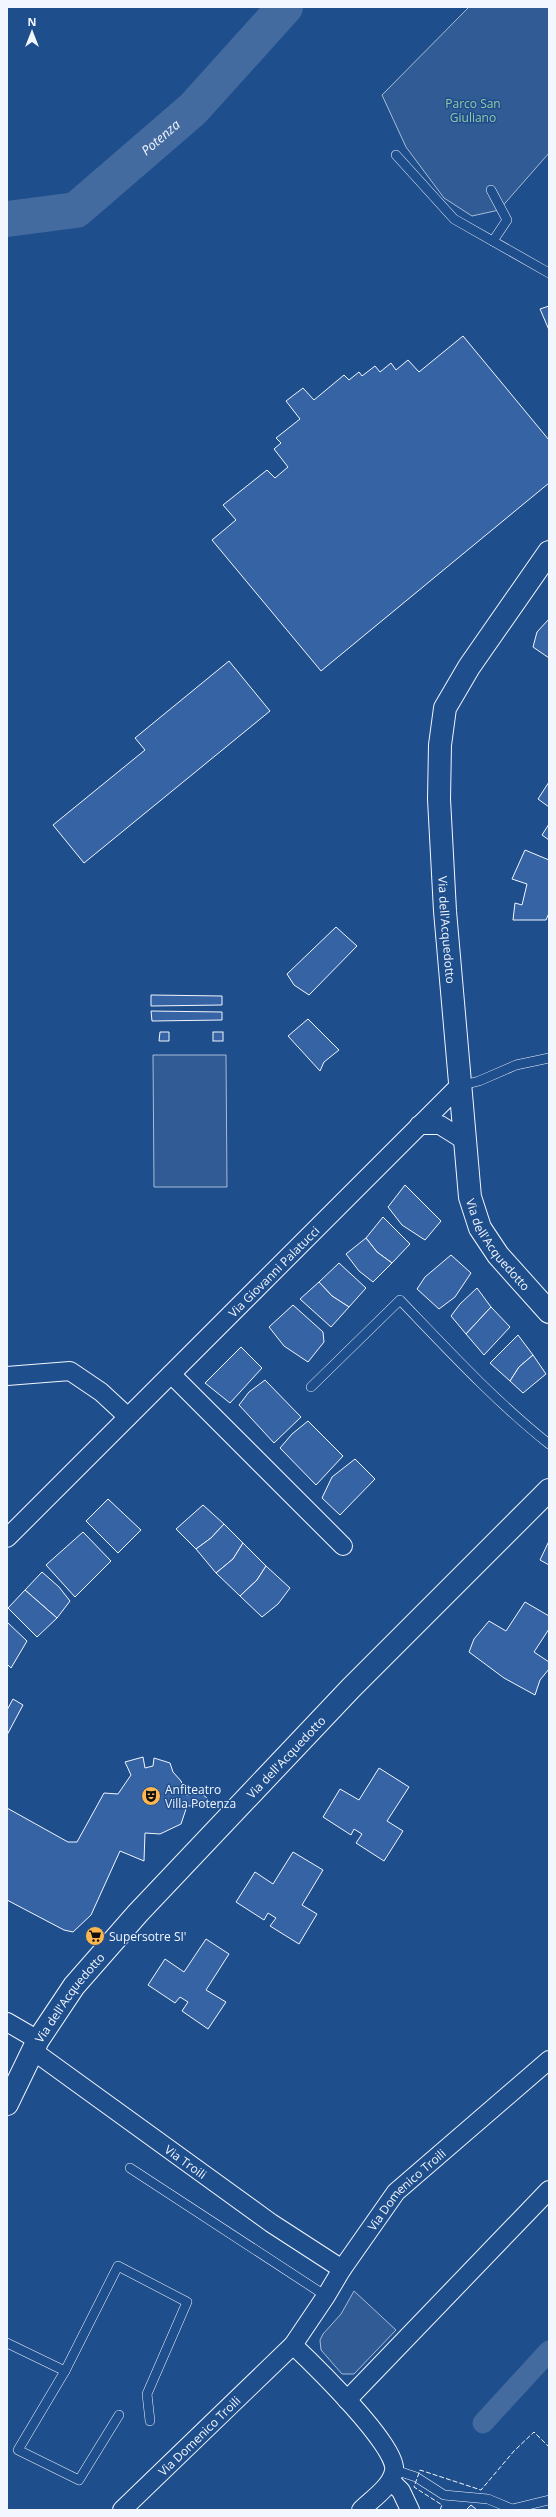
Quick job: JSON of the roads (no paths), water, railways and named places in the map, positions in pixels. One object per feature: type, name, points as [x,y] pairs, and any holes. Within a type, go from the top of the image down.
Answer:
[{"type":"street","name":"Via dell'Acquedotto","points":[[549,552],[469,667],[445,708],[440,745],[439,799],[445,911],[470,1198],[480,1228],[498,1255],[549,1311]]},
{"type":"street","name":"Via Giovanni Palatucci","points":[[7,1538],[418,1126],[460,1086]]},
{"type":"street","points":[[418,1126],[440,1125],[464,1140]]},
{"type":"street","points":[[7,1376],[70,1371],[102,1392],[128,1417]]},
{"type":"street","points":[[171,1374],[343,1546]]},
{"type":"street","name":"Via dell'Acquedotto","points":[[7,2104],[35,2045],[74,1986],[138,1913],[351,1688],[549,1490]]},
{"type":"street","name":"Via Troili","points":[[7,2022],[35,2045],[264,2219],[342,2269]]},
{"type":"street","name":"Via Domenico Troili","points":[[122,2510],[293,2345],[342,2269],[396,2192],[549,2060]]},
{"type":"street","points":[[347,2400],[549,2190]]},
{"type":"street","points":[[293,2345],[347,2400],[383,2443],[394,2460],[393,2475],[410,2510]]},
{"type":"street","points":[[361,2510],[393,2475]]},
{"type":"lane","points":[[396,156],[454,219],[549,273]]},
{"type":"lane","points":[[491,190],[508,220],[493,242]]},
{"type":"lane","points":[[460,1086],[516,1065],[549,1058]]},
{"type":"lane","points":[[311,1387],[400,1300],[472,1375],[521,1422],[549,1444]]},
{"type":"lane","points":[[130,2168],[326,2296]]},
{"type":"lane","points":[[119,2415],[79,2480],[18,2450],[65,2371],[118,2266],[187,2302],[147,2394],[150,2421]]},
{"type":"lane","points":[[7,2343],[65,2371]]},
{"type":"lane","points":[[393,2475],[416,2477],[444,2495],[488,2499],[512,2509],[549,2500]]},
{"type":"waterway","name":"Potenza","points":[[7,219],[76,210],[193,109],[285,7]]},
{"type":"waterway","points":[[483,2423],[549,2351]]},
{"type":"place","name":"Anfiteatro Villa Potenza","points":[[151,1796]]},
{"type":"place","name":"Supersotre SI'","points":[[95,1936]]},
{"type":"park label","name":"Parco San Giuliano","points":[[473,110]]}]
